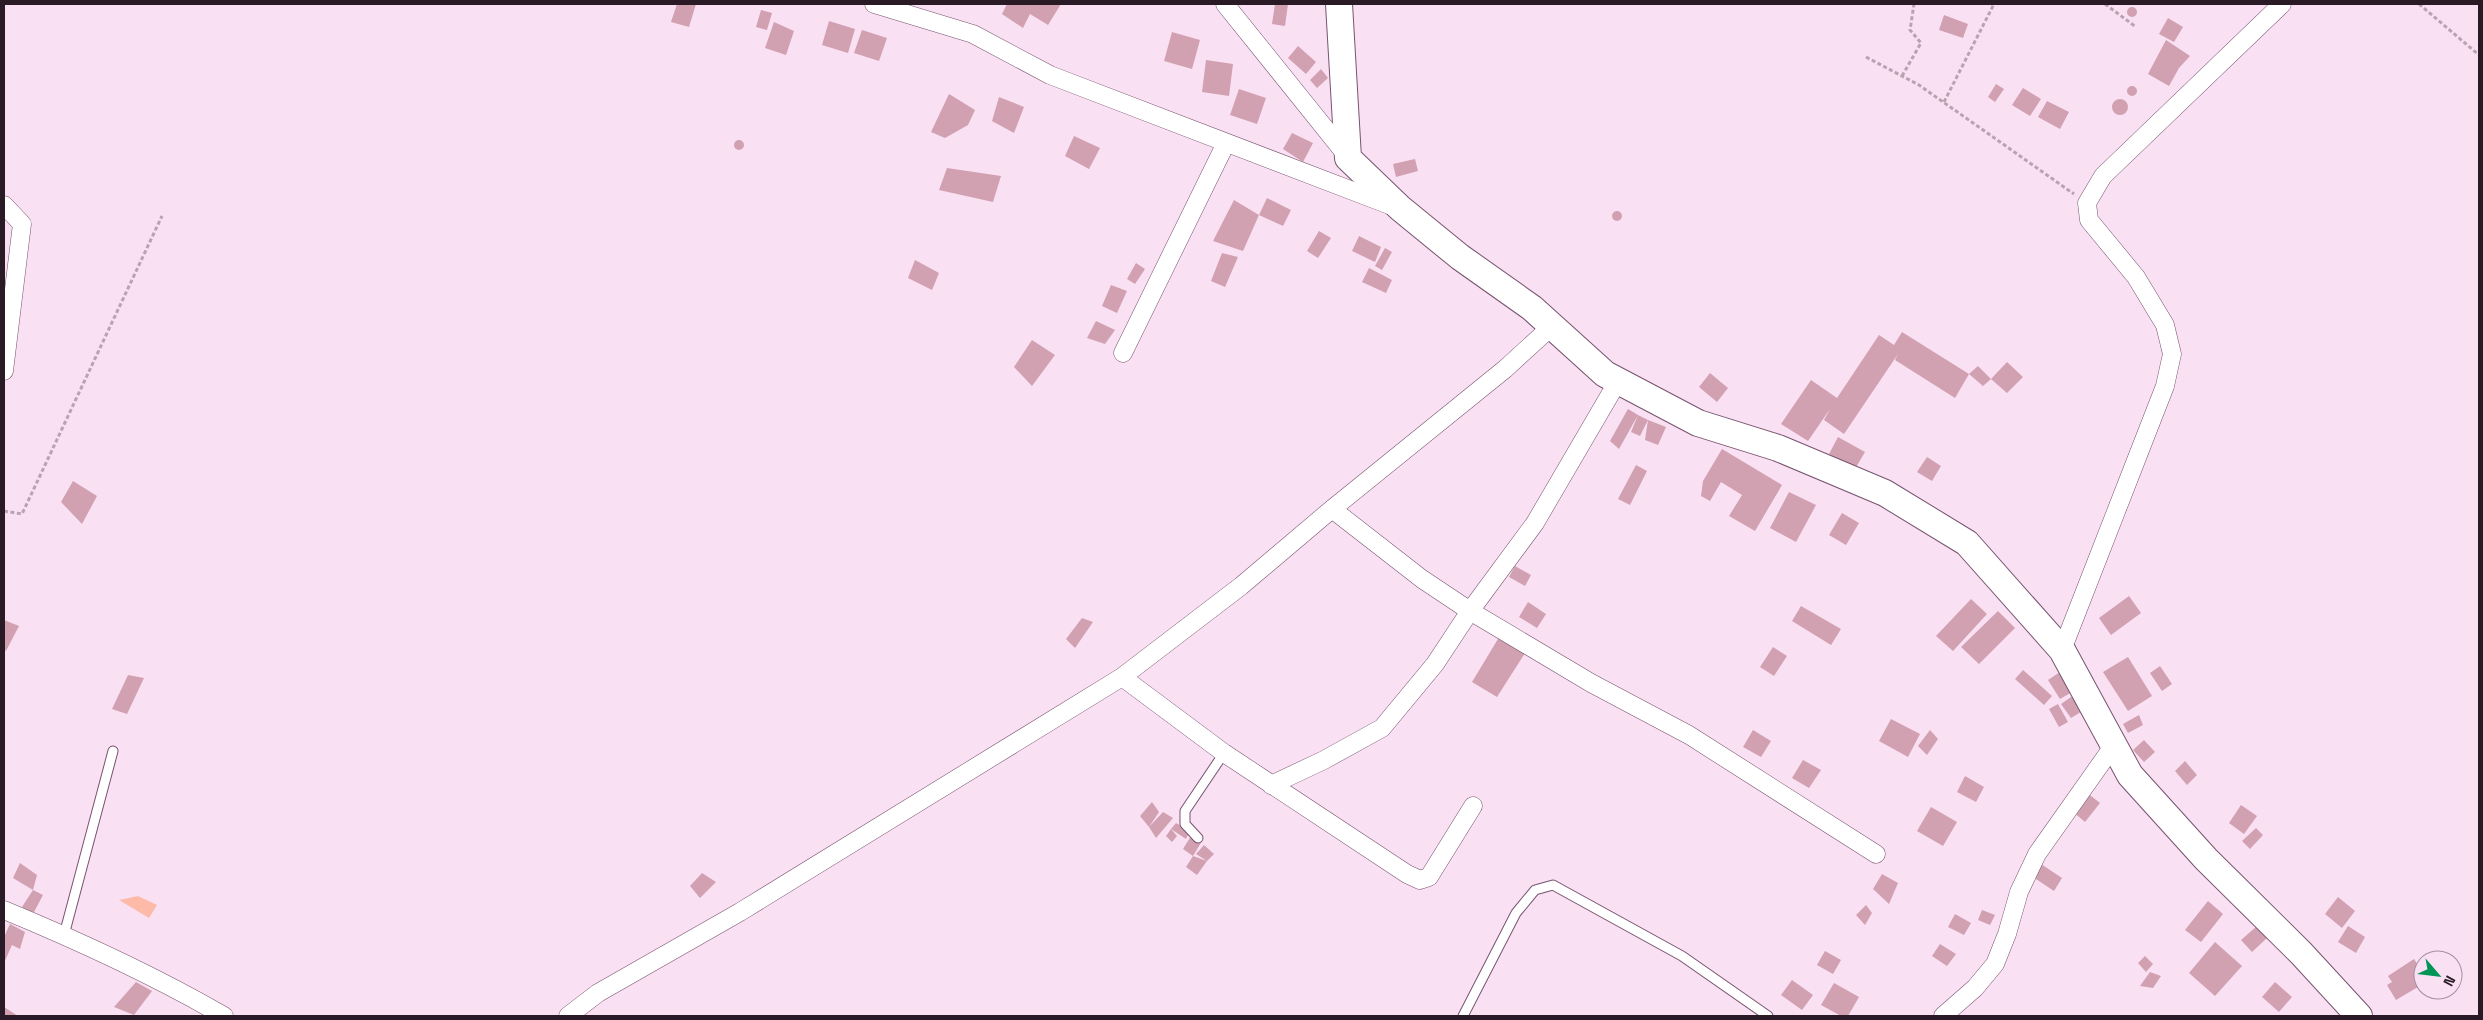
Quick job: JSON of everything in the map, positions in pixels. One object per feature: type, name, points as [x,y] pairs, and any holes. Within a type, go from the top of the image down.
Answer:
[{"type":"street","points":[[874,4],[972,34],[1050,75],[1400,208]]},
{"type":"street","points":[[1225,4],[1348,158],[1400,208],[1460,257],[1532,308],[1606,374],[1698,423],[1778,448],[1885,493],[1967,543],[2062,650],[2130,775],[2206,859],[2301,952],[2359,1016]]},
{"type":"street","points":[[1339,4],[1348,158]]},
{"type":"street","points":[[2062,650],[2165,386],[2172,354],[2165,325],[2136,277],[2089,220],[2087,203],[2103,176],[2282,4]]},
{"type":"street","points":[[1123,353],[1226,143]]},
{"type":"street","points":[[4,205],[22,224],[4,371]]},
{"type":"street","points":[[568,1016],[598,993],[748,907],[1122,677],[1241,586],[1332,509],[1505,369],[1552,326]]},
{"type":"street","points":[[1271,785],[1311,767],[1382,728],[1435,664],[1470,611],[1535,522],[1618,381]]},
{"type":"street","points":[[1332,509],[1422,579],[1470,611],[1591,683],[1689,734],[1876,854]]},
{"type":"street","points":[[1122,677],[1224,753],[1407,874],[1420,880],[1429,877],[1472,806]]},
{"type":"street","points":[[1944,1016],[1975,988],[1995,964],[2007,934],[2019,892],[2037,854],[2114,745]]},
{"type":"street","points":[[4,910],[64,935],[180,991],[224,1016]]},
{"type":"lane","points":[[64,935],[113,751]]},
{"type":"lane","points":[[1198,838],[1192,834],[1185,824],[1185,810],[1224,753]]},
{"type":"lane","points":[[1463,1016],[1516,913],[1535,890],[1554,885],[1682,956],[1768,1016]]},
{"type":"path","points":[[1902,76],[1921,44],[1910,30],[1914,4]]},
{"type":"path","points":[[1944,102],[1994,4]]},
{"type":"path","points":[[2105,4],[2136,26]]},
{"type":"path","points":[[2419,4],[2479,55]]},
{"type":"path","points":[[1866,57],[1902,76],[1944,102],[2087,203]]},
{"type":"path","points":[[4,512],[22,514],[162,216]]},
{"type":"shaded area","points":[[138,896],[157,905],[149,918],[119,900]]},
{"type":"building","points":[[677,4],[696,4],[689,27],[671,22]]},
{"type":"building","points":[[1007,4],[1061,4],[1048,25],[1030,14],[1023,28],[1002,14]]},
{"type":"building","points":[[1275,4],[1288,4],[1285,26],[1272,24]]},
{"type":"building","points":[[2132,7],[2137,12],[2132,17],[2127,12]]},
{"type":"building","points":[[761,10],[772,13],[767,30],[756,27]]},
{"type":"building","points":[[1944,15],[1968,24],[1963,38],[1939,30]]},
{"type":"building","points":[[2168,18],[2183,27],[2174,42],[2159,34]]},
{"type":"building","points":[[829,21],[855,29],[848,53],[822,45]]},
{"type":"building","points":[[774,22],[794,31],[786,55],[765,48]]},
{"type":"building","points":[[862,30],[887,38],[879,61],[854,53]]},
{"type":"building","points":[[1172,32],[1200,40],[1192,69],[1164,61]]},
{"type":"building","points":[[2166,40],[2190,56],[2179,68],[2169,86],[2148,74]]},
{"type":"building","points":[[1298,46],[1316,62],[1306,74],[1288,58]]},
{"type":"building","points":[[1206,60],[1233,64],[1229,96],[1202,92]]},
{"type":"building","points":[[1321,69],[1328,78],[1317,88],[1310,80]]},
{"type":"building","points":[[1996,84],[2004,89],[1995,102],[1988,97]]},
{"type":"building","points":[[2132,86],[2137,91],[2132,96],[2127,91]]},
{"type":"building","points":[[2023,88],[2041,99],[2030,116],[2012,105]]},
{"type":"building","points":[[1239,89],[1266,98],[1257,124],[1230,115]]},
{"type":"building","points":[[949,94],[975,110],[968,125],[945,138],[931,132]]},
{"type":"building","points":[[999,97],[1024,107],[1014,133],[992,121]]},
{"type":"building","points":[[2120,99],[2126,101],[2128,107],[2126,113],[2120,115],[2114,113],[2112,107],[2114,101]]},
{"type":"building","points":[[2047,101],[2069,112],[2060,129],[2038,117]]},
{"type":"building","points":[[1292,133],[1313,143],[1303,162],[1283,149]]},
{"type":"building","points":[[1074,136],[1100,148],[1089,169],[1065,156]]},
{"type":"building","points":[[739,140],[744,145],[739,150],[734,145]]},
{"type":"building","points":[[1415,159],[1418,171],[1396,177],[1393,164]]},
{"type":"building","points":[[947,168],[1001,176],[993,202],[939,190]]},
{"type":"building","points":[[1267,198],[1291,210],[1283,226],[1259,215]]},
{"type":"building","points":[[1234,200],[1259,215],[1243,251],[1213,241]]},
{"type":"building","points":[[1617,211],[1622,216],[1617,221],[1612,216]]},
{"type":"building","points":[[1319,231],[1331,238],[1318,258],[1307,251]]},
{"type":"building","points":[[1359,236],[1381,247],[1375,262],[1352,251]]},
{"type":"building","points":[[1385,248],[1392,252],[1382,270],[1375,266]]},
{"type":"building","points":[[1222,253],[1238,257],[1225,287],[1211,281]]},
{"type":"building","points":[[915,260],[939,273],[932,290],[908,278]]},
{"type":"building","points":[[1136,263],[1145,269],[1135,284],[1127,279]]},
{"type":"building","points":[[1369,268],[1392,280],[1386,293],[1362,282]]},
{"type":"building","points":[[1111,285],[1127,291],[1117,313],[1102,306]]},
{"type":"building","points":[[1096,321],[1115,330],[1105,344],[1087,338]]},
{"type":"building","points":[[1902,332],[1969,374],[1955,398],[1895,360],[1898,354],[1844,434],[1824,420],[1830,409],[1808,441],[1781,424],[1811,380],[1837,398],[1879,335],[1894,345]]},
{"type":"building","points":[[1032,340],[1055,355],[1032,386],[1014,367]]},
{"type":"building","points":[[2007,362],[2023,377],[2007,393],[1991,379]]},
{"type":"building","points":[[1978,366],[1991,379],[1983,386],[1969,374]]},
{"type":"building","points":[[1710,373],[1728,388],[1717,402],[1699,387]]},
{"type":"building","points":[[1628,409],[1638,415],[1619,449],[1610,441]]},
{"type":"building","points":[[1638,415],[1648,420],[1640,436],[1631,432]]},
{"type":"building","points":[[1648,420],[1666,427],[1658,445],[1645,440]]},
{"type":"building","points":[[1838,437],[1865,452],[1855,469],[1829,454]]},
{"type":"building","points":[[1722,449],[1782,485],[1755,531],[1729,516],[1742,495],[1721,482],[1710,501],[1701,496],[1703,481]]},
{"type":"building","points":[[1927,457],[1941,466],[1932,481],[1917,472]]},
{"type":"building","points":[[1636,465],[1647,471],[1630,505],[1618,499]]},
{"type":"building","points":[[73,481],[97,496],[82,524],[61,502]]},
{"type":"building","points":[[1789,492],[1816,505],[1796,542],[1770,528]]},
{"type":"building","points":[[1842,513],[1859,523],[1846,545],[1829,535]]},
{"type":"building","points":[[1515,566],[1531,575],[1525,586],[1509,577]]},
{"type":"building","points":[[2129,596],[2141,613],[2111,635],[2099,618]]},
{"type":"building","points":[[1971,599],[1987,614],[1953,651],[1936,636]]},
{"type":"building","points":[[1528,602],[1546,614],[1537,628],[1519,617]]},
{"type":"building","points":[[1801,606],[1841,629],[1831,645],[1792,621]]},
{"type":"building","points":[[1998,611],[2015,628],[1979,664],[1961,647]]},
{"type":"building","points":[[1082,618],[1093,622],[1075,648],[1066,639]]},
{"type":"building","points":[[4,620],[19,626],[6,651],[4,649]]},
{"type":"building","points":[[1501,634],[1527,650],[1497,697],[1472,682]]},
{"type":"building","points":[[1773,647],[1787,656],[1774,676],[1760,667]]},
{"type":"building","points":[[2128,657],[2152,696],[2128,711],[2103,672]]},
{"type":"building","points":[[2160,666],[2172,684],[2162,691],[2150,673]]},
{"type":"building","points":[[2023,670],[2052,696],[2044,705],[2015,679]]},
{"type":"building","points":[[2060,672],[2072,692],[2060,699],[2048,680]]},
{"type":"building","points":[[128,675],[144,678],[127,714],[112,709]]},
{"type":"building","points":[[2074,695],[2084,710],[2071,718],[2061,704]]},
{"type":"building","points":[[2058,704],[2068,722],[2059,727],[2049,709]]},
{"type":"building","points":[[2139,715],[2143,725],[2128,733],[2123,724]]},
{"type":"building","points":[[1891,719],[1920,734],[1908,757],[1879,741]]},
{"type":"building","points":[[1753,730],[1771,741],[1761,757],[1743,747]]},
{"type":"building","points":[[1930,730],[1938,739],[1927,755],[1918,746]]},
{"type":"building","points":[[2144,740],[2155,752],[2144,762],[2133,750]]},
{"type":"building","points":[[1803,760],[1821,770],[1809,788],[1792,778]]},
{"type":"building","points":[[2185,761],[2197,775],[2187,785],[2175,771]]},
{"type":"building","points":[[1965,776],[1984,787],[1976,802],[1957,792]]},
{"type":"building","points":[[2086,792],[2100,803],[2085,822],[2072,811]]},
{"type":"building","points":[[1152,802],[1159,812],[1149,827],[1140,816]]},
{"type":"building","points":[[2241,805],[2257,816],[2244,834],[2229,823]]},
{"type":"building","points":[[1931,807],[1957,822],[1943,846],[1917,831]]},
{"type":"building","points":[[1163,812],[1173,818],[1156,838],[1149,827]]},
{"type":"building","points":[[1176,823],[1190,831],[1186,839],[1171,829]]},
{"type":"building","points":[[2256,828],[2263,835],[2250,849],[2242,841]]},
{"type":"building","points":[[1171,829],[1177,836],[1172,842],[1166,836]]},
{"type":"building","points":[[1191,836],[1202,841],[1193,856],[1183,849]]},
{"type":"building","points":[[1204,845],[1214,854],[1207,861],[1196,854]]},
{"type":"building","points":[[1193,856],[1207,861],[1197,875],[1186,867]]},
{"type":"building","points":[[20,863],[37,875],[33,890],[13,878]]},
{"type":"building","points":[[2041,864],[2062,878],[2054,891],[2033,877]]},
{"type":"building","points":[[702,873],[716,882],[700,898],[690,886]]},
{"type":"building","points":[[1882,874],[1898,883],[1889,904],[1873,889]]},
{"type":"building","points":[[33,890],[43,895],[33,914],[22,907]]},
{"type":"building","points":[[2338,897],[2355,911],[2342,928],[2325,914]]},
{"type":"building","points":[[2208,901],[2223,914],[2201,942],[2185,930]]},
{"type":"building","points":[[1866,905],[1872,913],[1865,925],[1856,915]]},
{"type":"building","points":[[1982,910],[1995,915],[1990,925],[1978,920]]},
{"type":"building","points":[[1955,914],[1971,923],[1964,935],[1948,927]]},
{"type":"building","points":[[10,924],[25,932],[20,949],[12,945],[4,963],[4,937]]},
{"type":"building","points":[[2257,926],[2267,938],[2252,952],[2241,940]]},
{"type":"building","points":[[2348,926],[2365,937],[2356,953],[2338,942]]},
{"type":"building","points":[[2215,942],[2242,966],[2215,996],[2189,973]]},
{"type":"building","points":[[1940,944],[1956,954],[1947,966],[1932,956]]},
{"type":"building","points":[[1825,951],[1841,960],[1833,974],[1817,965]]},
{"type":"building","points":[[2145,956],[2153,964],[2146,972],[2138,963]]},
{"type":"building","points":[[2413,960],[2413,990],[2396,1000],[2387,985],[2392,982],[2388,976]]},
{"type":"building","points":[[2150,972],[2161,976],[2153,988],[2140,986]]},
{"type":"building","points":[[1792,980],[1813,995],[1802,1010],[1781,995]]},
{"type":"building","points":[[136,982],[152,991],[134,1015],[114,1007]]},
{"type":"building","points":[[2275,982],[2292,997],[2279,1012],[2262,997]]},
{"type":"building","points":[[1834,983],[1859,997],[1848,1016],[1841,1016],[1821,1005]]},
{"type":"building","points":[[4,1007],[18,1016],[4,1016]]}]
